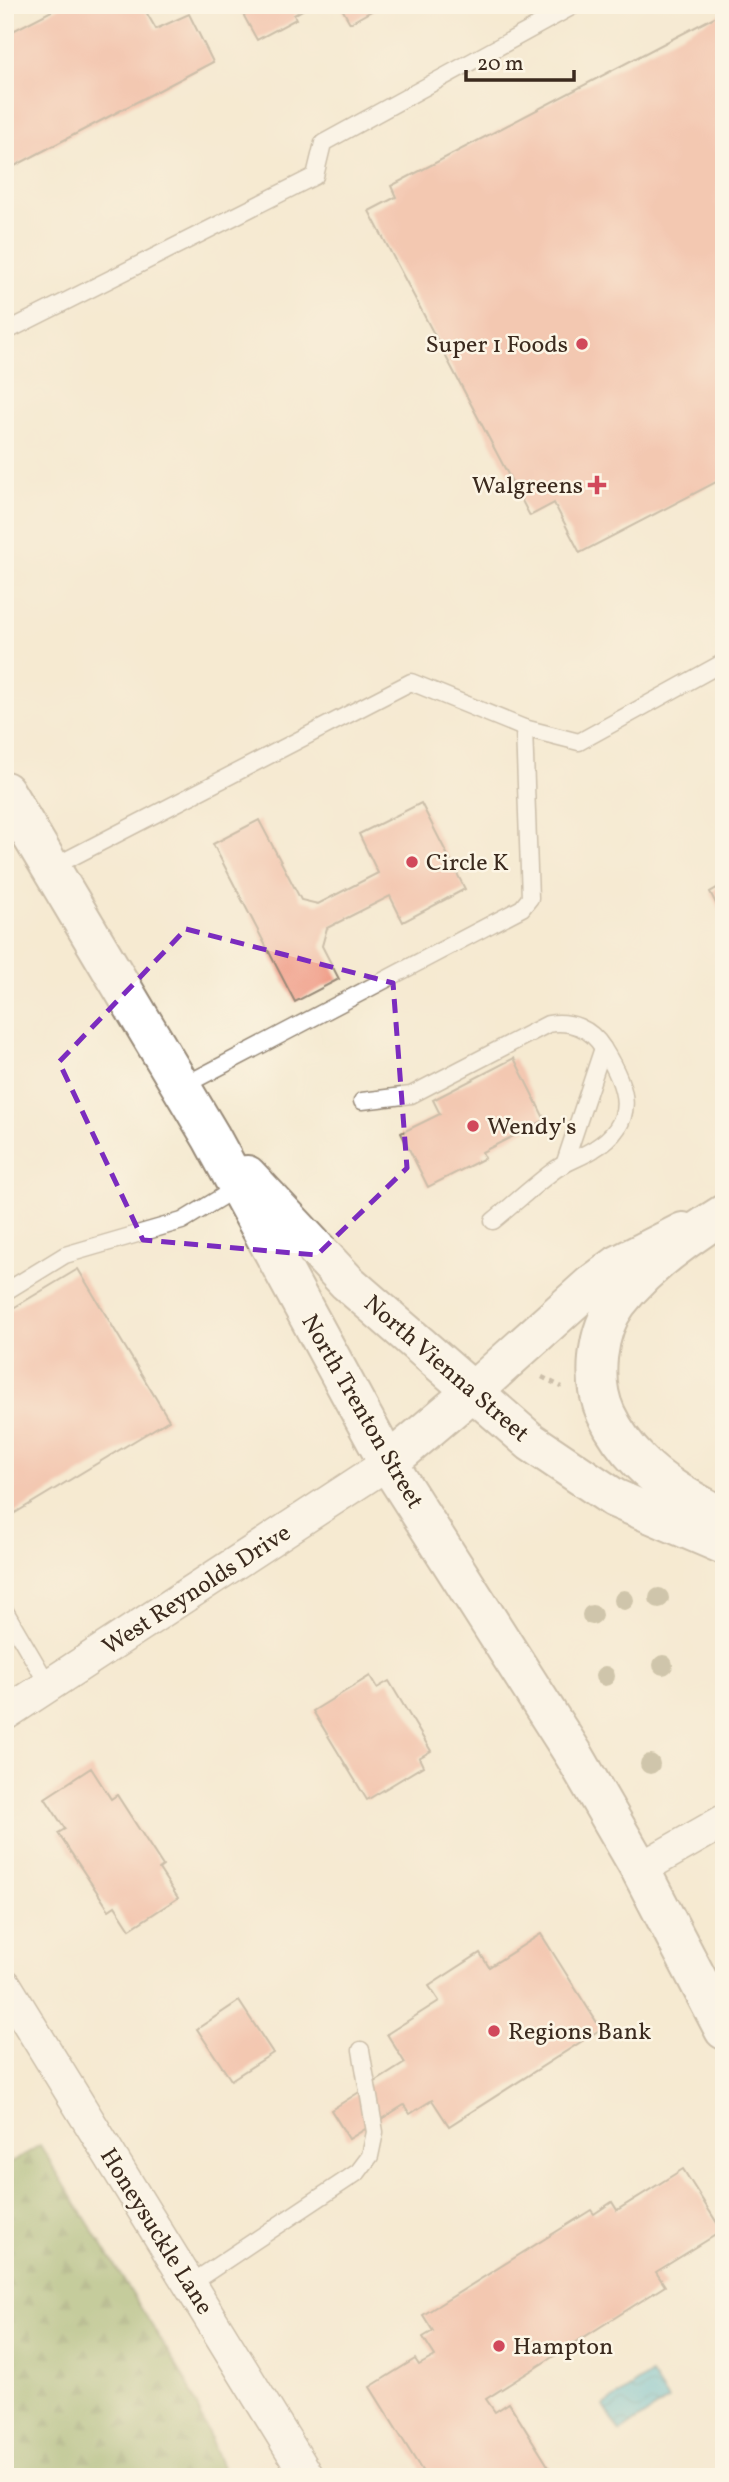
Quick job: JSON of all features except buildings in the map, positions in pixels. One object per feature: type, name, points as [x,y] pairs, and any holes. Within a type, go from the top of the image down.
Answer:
[{"type":"main road","name":"North Trenton Street","points":[[5,791],[211,1137],[387,1463],[567,1744],[640,1869],[724,2030]]},
{"type":"main road","name":"North Vienna Street","points":[[211,1137],[347,1282],[531,1442],[614,1497],[724,1545]]},
{"type":"main road","points":[[387,1463],[472,1392],[590,1285],[649,1248],[724,1214]]},
{"type":"main road","points":[[724,1214],[686,1237],[617,1303],[600,1343],[598,1367],[600,1394],[606,1414],[640,1463],[678,1492],[724,1518]]},
{"type":"street","name":"West Reynolds Drive","points":[[5,1714],[387,1463]]},
{"type":"street","points":[[640,1869],[724,1821]]},
{"type":"street","name":"Honeysuckle Lane","points":[[5,1985],[308,2477]]},
{"type":"lane","points":[[5,332],[315,176],[323,143],[575,5]]},
{"type":"lane","points":[[51,868],[411,682],[524,729],[579,743],[724,662]]},
{"type":"lane","points":[[181,1087],[522,908],[530,898],[524,729]]},
{"type":"lane","points":[[362,1101],[411,1095],[548,1024],[560,1022],[577,1026],[597,1039],[622,1084],[626,1110],[619,1127],[607,1141],[564,1165],[493,1221]]},
{"type":"lane","points":[[564,1165],[603,1048]]},
{"type":"lane","points":[[5,1292],[65,1255],[181,1221],[238,1187]]},
{"type":"lane","points":[[5,1611],[49,1686]]},
{"type":"lane","points":[[190,2284],[358,2172],[370,2156],[375,2132],[361,2050]]},
{"type":"path","points":[[540,1376],[559,1387],[573,1387]]},
{"type":"highlighted area","points":[[186,929],[393,983],[407,1168],[317,1255],[143,1240],[59,1062]]},
{"type":"green space","points":[[40,2145],[188,2384],[226,2477],[5,2477],[5,2167]]},
{"type":"water","points":[[651,2374],[668,2400],[620,2432],[604,2406]]},
{"type":"place","name":"Super 1 Foods","points":[[582,344]]},
{"type":"place","name":"Walgreens","points":[[597,485]]},
{"type":"place","name":"Circle K","points":[[412,862]]},
{"type":"place","name":"Wendy's","points":[[473,1126]]},
{"type":"place","name":"Regions Bank","points":[[494,2031]]},
{"type":"place","name":"Hampton","points":[[499,2346]]}]
